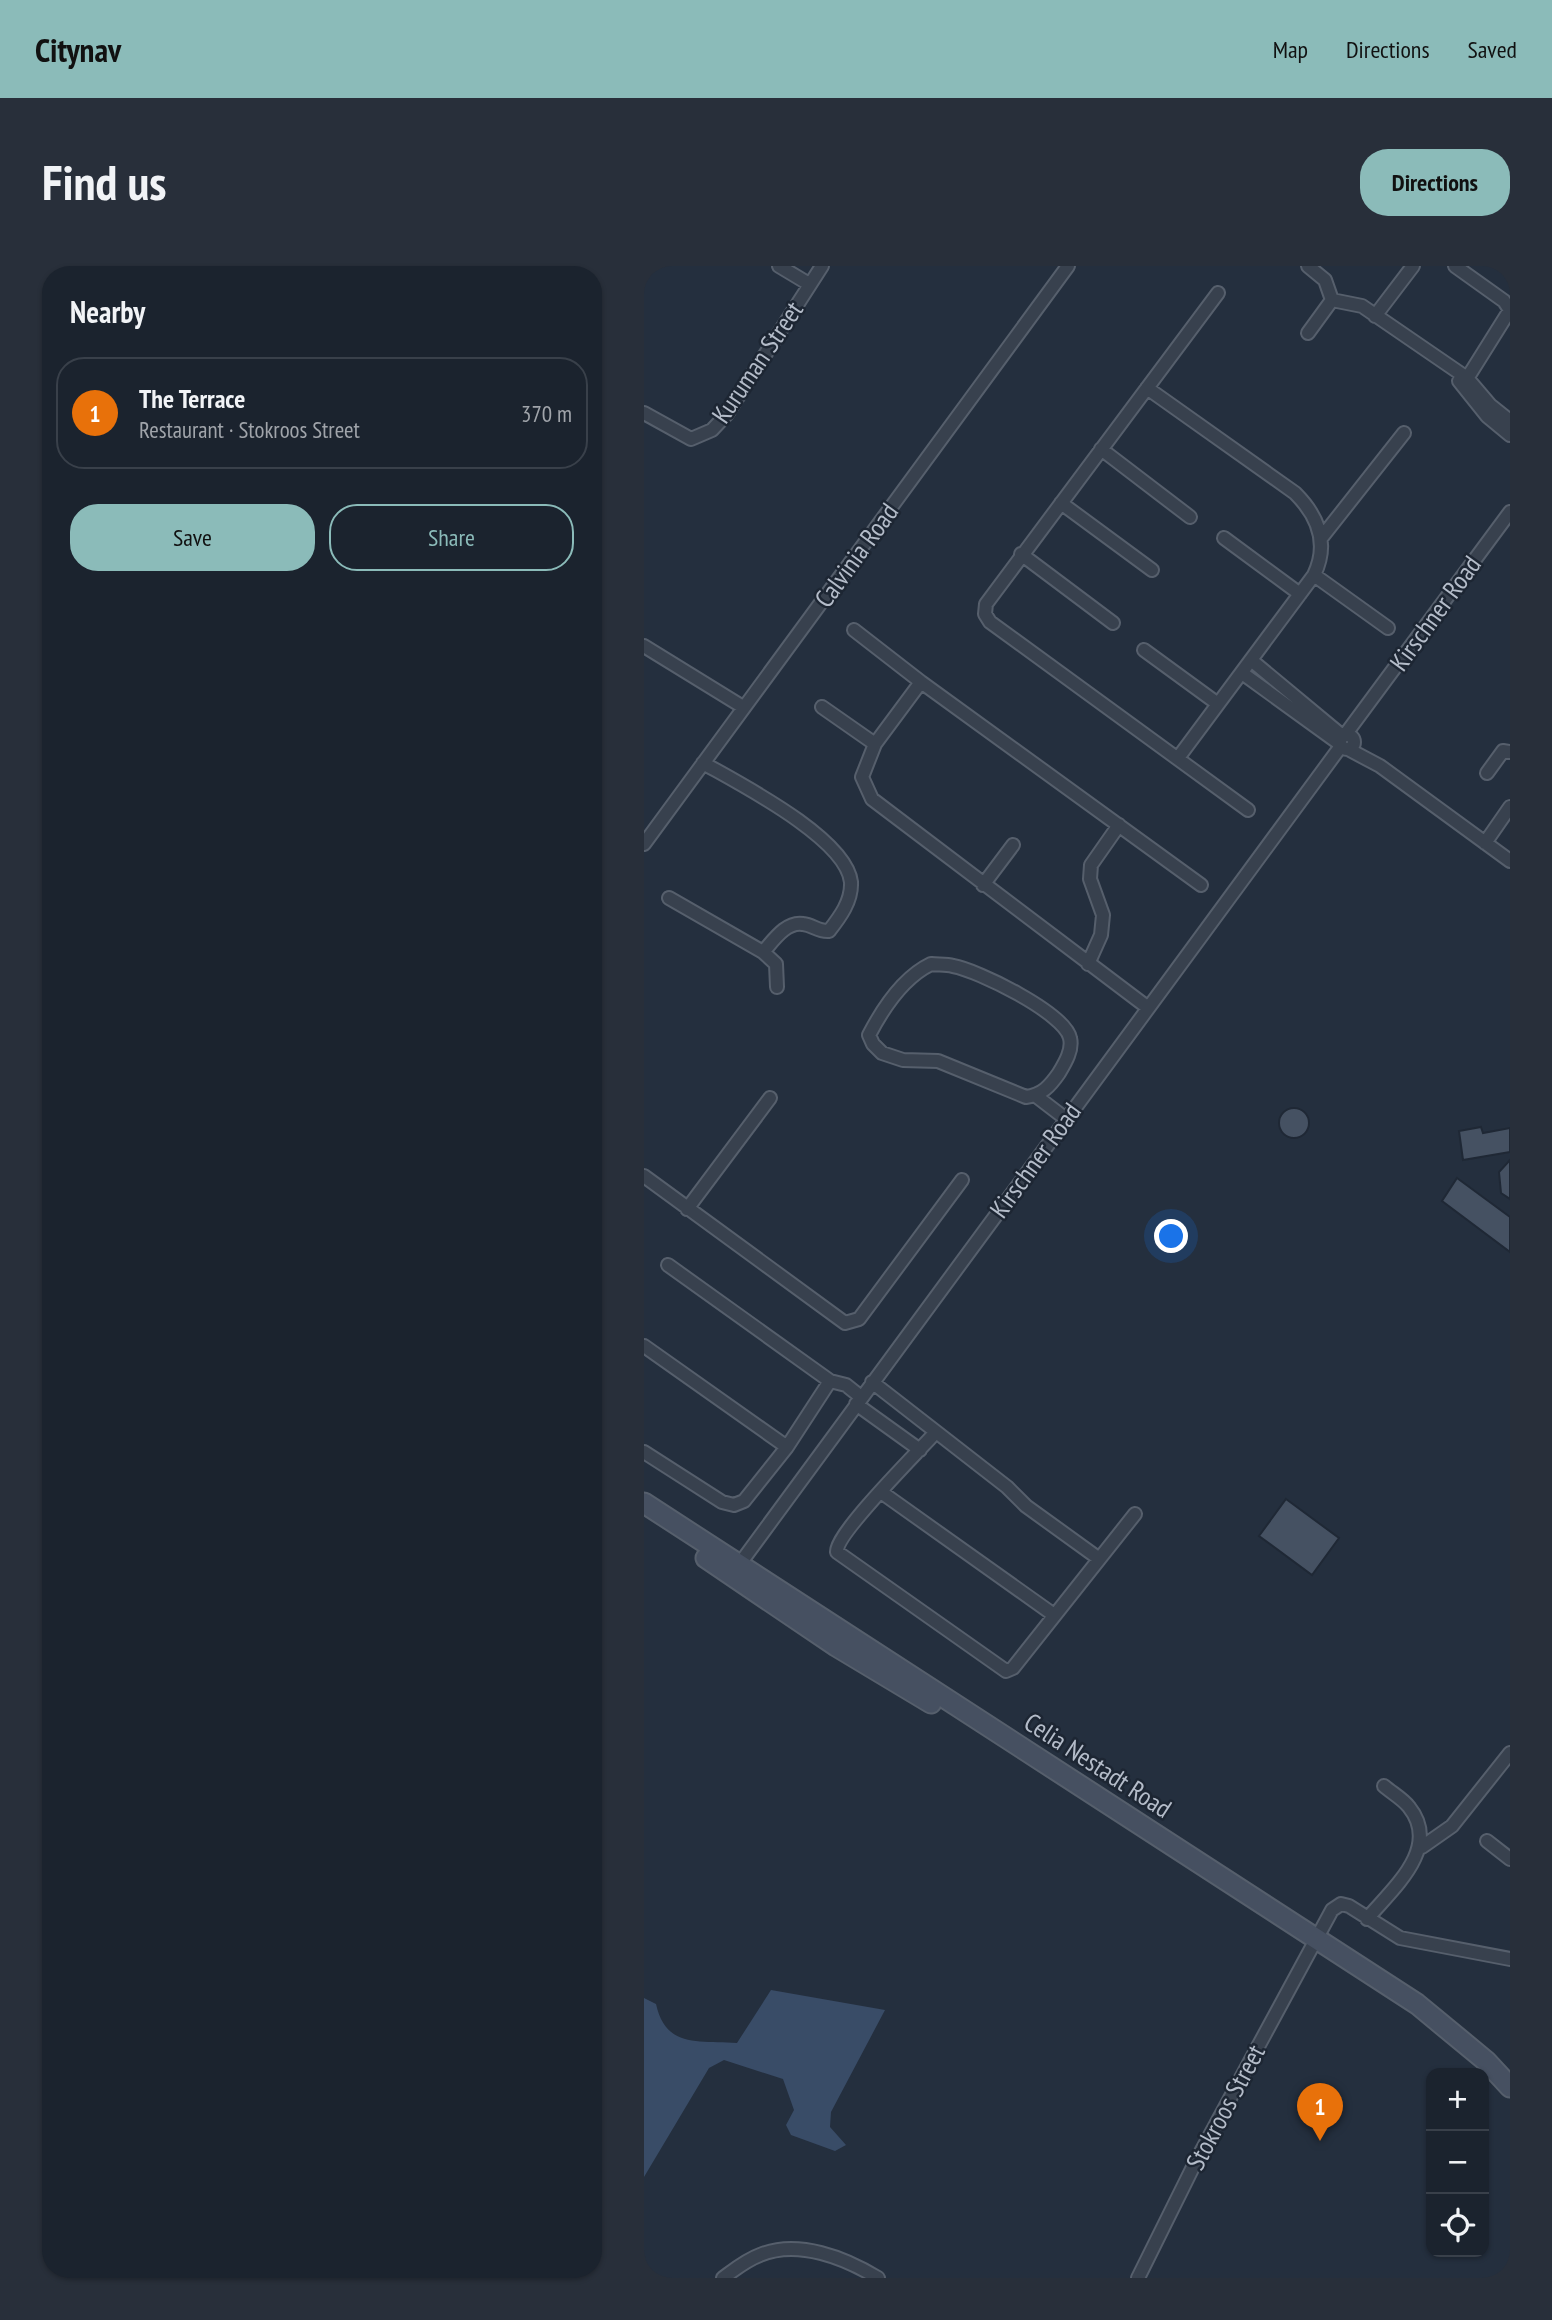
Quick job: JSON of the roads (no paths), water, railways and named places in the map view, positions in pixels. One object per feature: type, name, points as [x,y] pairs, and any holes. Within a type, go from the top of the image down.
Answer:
[{"type":"street","points":[[779,266],[809,284]]},
{"type":"street","name":"Kuruman Street","points":[[644,413],[691,439],[712,430],[727,414],[822,266]]},
{"type":"street","name":"Calvinia Road","points":[[644,844],[1068,266]]},
{"type":"street","points":[[1308,266],[1325,280],[1332,300]]},
{"type":"street","points":[[1375,316],[1413,266]]},
{"type":"street","points":[[1455,266],[1504,301],[1510,310],[1465,382]]},
{"type":"street","points":[[1218,293],[1021,554],[986,604],[985,614],[990,622],[1248,810]]},
{"type":"street","points":[[1332,300],[1362,306],[1453,372],[1510,421]]},
{"type":"street","points":[[1308,333],[1332,300]]},
{"type":"street","points":[[1465,382],[1487,416],[1510,435]]},
{"type":"street","points":[[1147,388],[1295,493],[1306,504],[1322,537],[1320,562],[1314,575],[1178,758]]},
{"type":"street","points":[[1322,537],[1404,433]]},
{"type":"street","points":[[1101,449],[1190,517]]},
{"type":"street","points":[[1061,503],[1152,570]]},
{"type":"street","name":"Kirschner Road","points":[[736,1570],[1147,1007],[1346,741],[1361,715],[1510,512]]},
{"type":"street","points":[[1224,538],[1300,594]]},
{"type":"street","points":[[1021,554],[1113,623]]},
{"type":"street","points":[[1314,575],[1388,628]]},
{"type":"street","points":[[855,630],[921,682],[1200,885]]},
{"type":"street","points":[[644,646],[743,707]]},
{"type":"street","points":[[1144,650],[1218,704]]},
{"type":"street","points":[[1251,660],[1346,741]]},
{"type":"street","points":[[1242,673],[1346,741],[1509,859]]},
{"type":"street","points":[[921,682],[875,744],[863,777],[872,799],[1147,1007]]},
{"type":"street","points":[[822,707],[875,744]]},
{"type":"street","points":[[1487,773],[1503,751],[1510,752]]},
{"type":"street","points":[[703,763],[793,816],[839,856],[848,869],[849,899],[829,930],[820,932],[802,924],[790,926],[763,952]]},
{"type":"street","points":[[1485,843],[1510,807]]},
{"type":"street","points":[[1088,964],[1101,935],[1103,915],[1090,879],[1091,866],[1119,825]]},
{"type":"street","points":[[983,885],[1013,845]]},
{"type":"street","points":[[669,898],[763,952],[776,964],[777,987]]},
{"type":"street","points":[[1036,1096],[1050,1085],[1064,1064],[1069,1052],[1070,1037],[1063,1024],[1033,1003],[979,974],[953,966],[931,964],[919,970],[893,997],[869,1035],[882,1053],[903,1060],[938,1061],[1019,1095],[1036,1096],[1066,1119]]},
{"type":"street","points":[[687,1209],[770,1098]]},
{"type":"street","points":[[644,1176],[845,1323],[859,1319],[962,1180]]},
{"type":"street","points":[[667,1265],[830,1381],[846,1385],[859,1400],[920,1450]]},
{"type":"street","points":[[644,1346],[787,1447]]},
{"type":"street","points":[[644,1452],[722,1502],[734,1505],[744,1501],[787,1447],[830,1381]]},
{"type":"street","points":[[872,1382],[1007,1487],[1026,1506],[1098,1558]]},
{"type":"street","points":[[936,1432],[870,1501],[840,1541],[837,1552],[1006,1671],[1013,1668],[1135,1514]]},
{"type":"street","points":[[881,1492],[1054,1615]]},
{"type":"street","name":"Celia Nestadt Road","points":[[644,1503],[835,1646],[1417,2004],[1486,2061],[1510,2087]]},
{"type":"street","name":"Celia Nestadt Road","points":[[644,1517],[736,1570]]},
{"type":"street","points":[[1510,1753],[1452,1826],[1422,1847],[1405,1873],[1367,1919],[1400,1938],[1510,1959]]},
{"type":"street","points":[[1384,1786],[1409,1807],[1421,1828],[1422,1847]]},
{"type":"street","points":[[1487,1841],[1510,1858]]},
{"type":"street","name":"Stokroos Street","points":[[1138,2278],[1195,2163],[1332,1910],[1341,1904],[1367,1919]]},
{"type":"street","name":"Celia Nestadt Road","points":[[1314,1941],[1412,2011],[1477,2068]]},
{"type":"street","name":"Celia Nestadt Road","points":[[1489,2080],[1510,2104]]},
{"type":"street","points":[[723,2278],[758,2255],[776,2250],[796,2249],[837,2258],[878,2278]]},
{"type":"water","points":[[771,1990],[885,2010],[831,2112],[830,2127],[846,2145],[835,2151],[791,2135],[786,2125],[794,2110],[783,2079],[724,2060],[709,2068],[644,2177],[644,1998],[656,2004],[668,2029],[676,2035],[697,2041],[737,2043]]},
{"type":"place","name":"The Terrace","points":[[1320,2141]]}]
